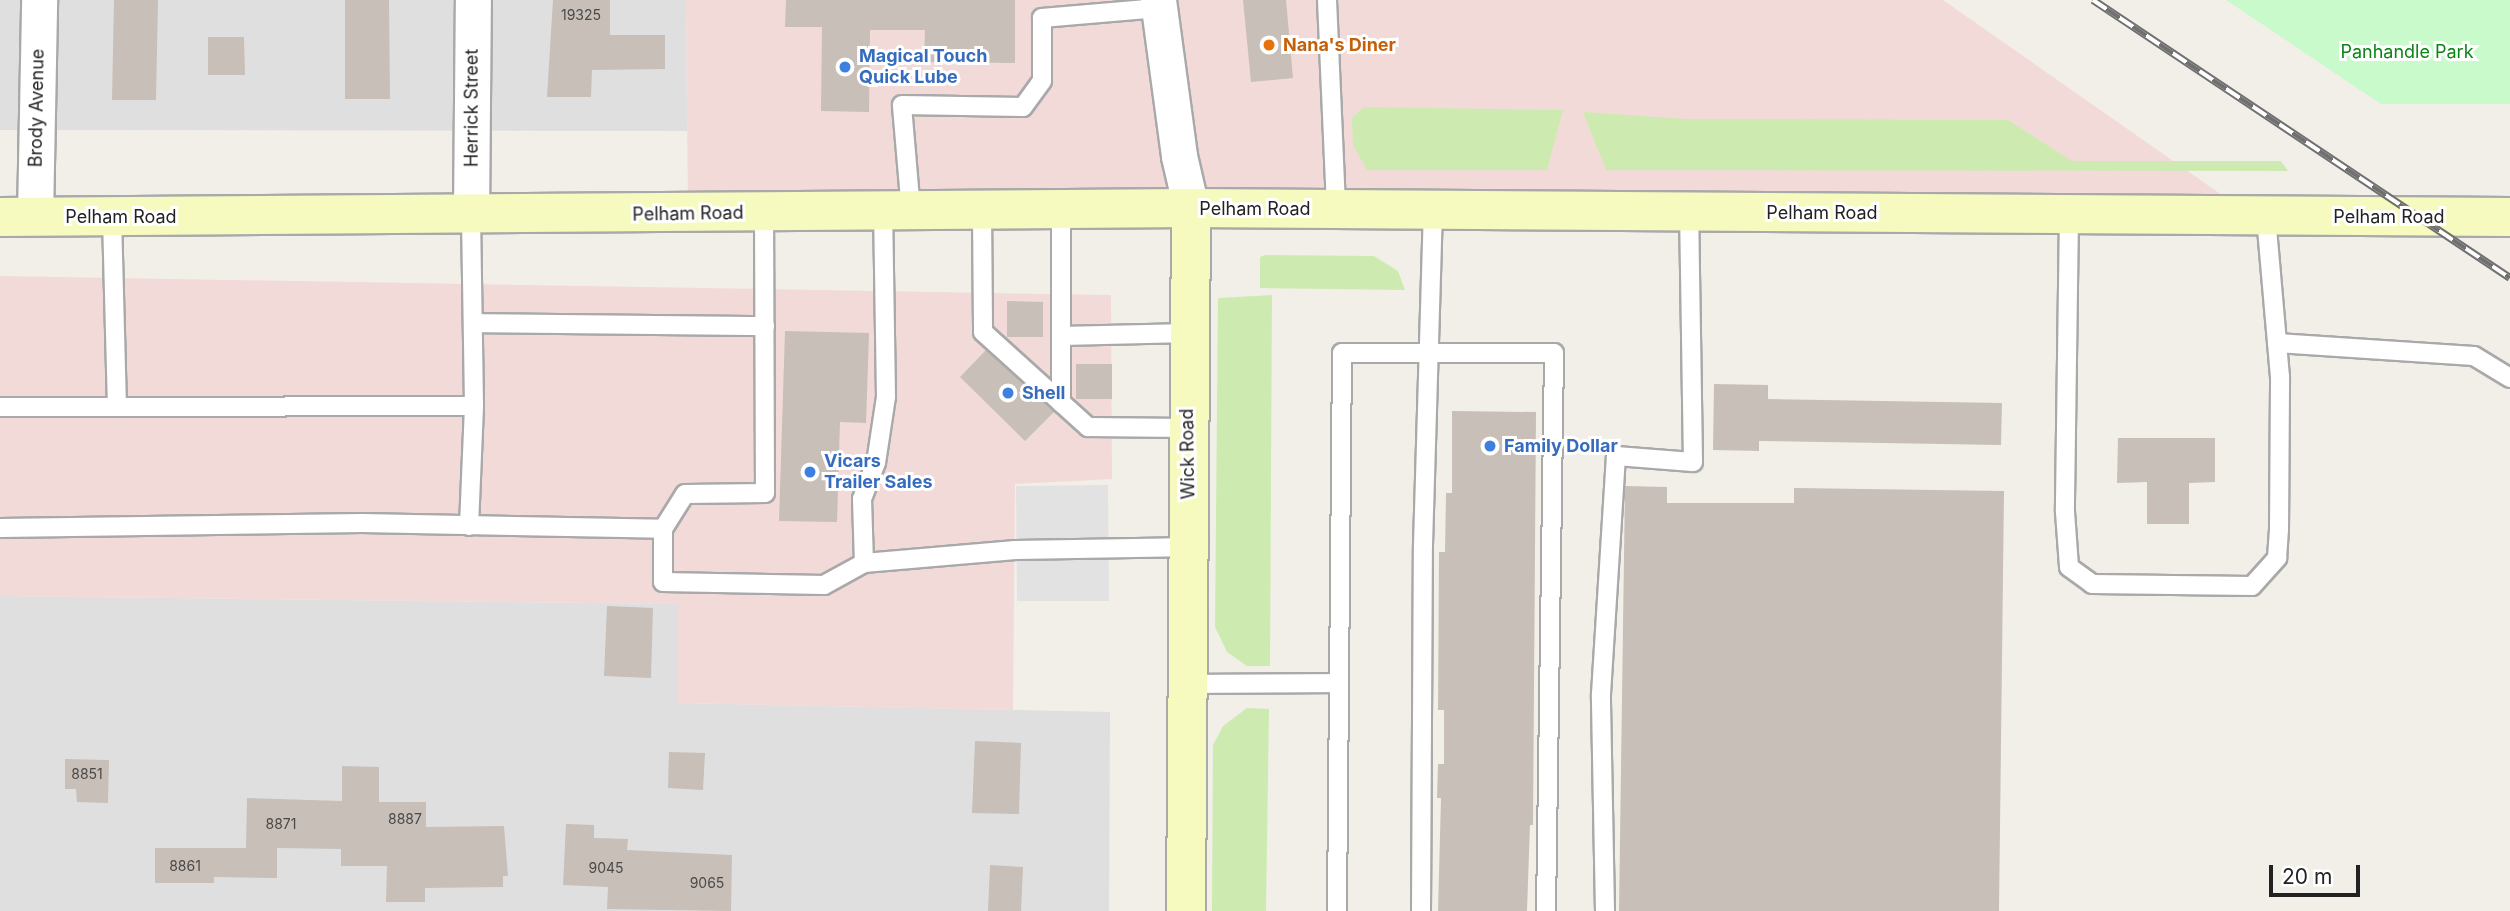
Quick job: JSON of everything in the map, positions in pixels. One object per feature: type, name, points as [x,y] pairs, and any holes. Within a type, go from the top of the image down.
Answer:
[{"type":"main road","name":"Pelham Road","points":[[18,217],[471,216],[1191,208],[2510,217]]},
{"type":"main road","name":"Wick Road","points":[[1186,911],[1190,547],[1187,428],[1191,208]]},
{"type":"street","name":"Brody Avenue","points":[[18,217],[38,0]]},
{"type":"street","name":"Herrick Street","points":[[471,216],[473,0]]},
{"type":"street","name":"Wick Road","points":[[1159,4],[1179,156],[1191,208]]},
{"type":"lane","points":[[1327,0],[1336,209]]},
{"type":"lane","points":[[864,563],[862,499],[876,463],[886,397],[902,105],[1023,107],[1042,80],[1042,19],[1159,4]]},
{"type":"lane","points":[[1061,210],[1061,403]]},
{"type":"lane","points":[[1421,911],[1433,210]]},
{"type":"lane","points":[[982,211],[983,332],[1088,427],[1187,428]]},
{"type":"lane","points":[[1605,911],[1601,694],[1616,456],[1693,462],[1689,212]]},
{"type":"lane","points":[[764,213],[765,494],[685,495],[663,528],[663,582],[824,584],[864,563],[1015,550],[1190,547]]},
{"type":"lane","points":[[2069,215],[2066,512],[2069,567],[2092,584],[2252,586],[2277,558],[2277,342],[2266,216]]},
{"type":"lane","points":[[469,526],[474,407],[471,216]]},
{"type":"lane","points":[[112,217],[117,407]]},
{"type":"lane","points":[[473,324],[765,326]]},
{"type":"lane","points":[[1061,336],[1189,333]]},
{"type":"lane","points":[[2277,342],[2474,355],[2510,378]]},
{"type":"lane","points":[[1337,911],[1342,353],[1554,353],[1546,911]]},
{"type":"lane","points":[[0,407],[474,407]]},
{"type":"lane","points":[[0,528],[663,528]]},
{"type":"lane","points":[[1189,684],[1339,683]]},
{"type":"shaded area","points":[[0,0],[686,0],[687,131],[0,130]]},
{"type":"shaded area","points":[[686,0],[1943,0],[2252,216],[688,214]]},
{"type":"shaded area","points":[[0,276],[1111,295],[1112,479],[1015,484],[1013,710],[678,703],[678,604],[0,596]]},
{"type":"shaded area","points":[[1108,485],[1109,601],[1017,601],[1016,486]]},
{"type":"shaded area","points":[[0,596],[679,604],[678,703],[1110,712],[1109,911],[0,911]]},
{"type":"green space","name":"Panhandle Park","points":[[2226,0],[2510,0],[2510,104],[2381,104]]},
{"type":"green space","points":[[1364,107],[1563,110],[1547,170],[1367,170],[1353,145],[1352,118]]},
{"type":"green space","points":[[1583,112],[1687,119],[2008,120],[2072,161],[2281,161],[2288,171],[1606,170]]},
{"type":"green space","points":[[1374,256],[1398,271],[1405,290],[1260,288],[1260,257]]},
{"type":"green space","points":[[1272,295],[1270,666],[1247,666],[1227,652],[1215,627],[1218,298]]},
{"type":"green space","points":[[1247,708],[1269,709],[1266,911],[1212,911],[1213,745],[1223,726]]},
{"type":"building","points":[[114,0],[158,0],[156,100],[112,100]]},
{"type":"building","points":[[345,0],[389,0],[390,99],[345,99]]},
{"type":"building","points":[[553,0],[610,0],[610,35],[665,35],[665,69],[592,70],[591,97],[547,97]]},
{"type":"building","points":[[786,0],[1015,0],[1015,63],[924,62],[925,30],[870,30],[869,112],[821,111],[822,27],[785,27]]},
{"type":"building","name":"Nana's Diner","points":[[1243,0],[1286,0],[1293,78],[1251,82]]},
{"type":"building","points":[[208,37],[244,37],[245,75],[208,75]]},
{"type":"building","points":[[1007,301],[1043,302],[1043,337],[1007,337]]},
{"type":"building","name":"Vicars Trailer Sales","points":[[785,331],[869,333],[866,423],[840,422],[837,522],[779,521]]},
{"type":"building","name":"Shell","points":[[986,350],[1054,412],[1025,441],[960,377]]},
{"type":"building","points":[[1076,364],[1112,364],[1112,399],[1076,399]]},
{"type":"building","points":[[1714,384],[1768,385],[1768,399],[2002,403],[2001,445],[1759,441],[1759,451],[1713,450]]},
{"type":"building","points":[[1452,411],[1536,412],[1533,825],[1530,825],[1527,911],[1438,911],[1441,798],[1437,798],[1438,764],[1444,764],[1444,710],[1438,710],[1439,552],[1445,552],[1446,493],[1452,493]]},
{"type":"building","points":[[2118,438],[2215,438],[2215,482],[2189,483],[2189,524],[2147,524],[2147,482],[2117,483]]},
{"type":"building","points":[[1625,486],[1667,487],[1667,503],[1794,503],[1794,488],[2004,491],[1999,911],[1619,911]]},
{"type":"building","points":[[607,606],[653,608],[651,678],[604,676]]},
{"type":"building","points":[[975,741],[1021,743],[1019,814],[972,813]]},
{"type":"building","points":[[669,752],[705,753],[703,790],[668,788]]},
{"type":"building","points":[[65,759],[109,760],[108,803],[77,802],[76,789],[65,789]]},
{"type":"building","points":[[342,766],[379,767],[379,802],[426,802],[426,827],[504,826],[508,876],[503,876],[503,887],[425,888],[425,902],[386,902],[387,866],[341,866],[341,849],[277,848],[277,878],[214,877],[214,883],[155,883],[155,848],[246,848],[247,798],[342,801]]},
{"type":"building","points":[[566,824],[594,825],[594,838],[628,839],[627,850],[732,855],[731,911],[607,909],[608,887],[563,885]]},
{"type":"building","points":[[990,865],[1023,867],[1021,911],[988,911]]},
{"type":"railway","points":[[2093,0],[2510,278]]},
{"type":"place","name":"Nana's Diner","points":[[1269,45]]},
{"type":"place","name":"Magical Touch Quick Lube","points":[[845,67]]},
{"type":"place","name":"Shell","points":[[1008,393]]},
{"type":"place","name":"Family Dollar","points":[[1490,446]]},
{"type":"place","name":"Vicars Trailer Sales","points":[[810,472]]}]
